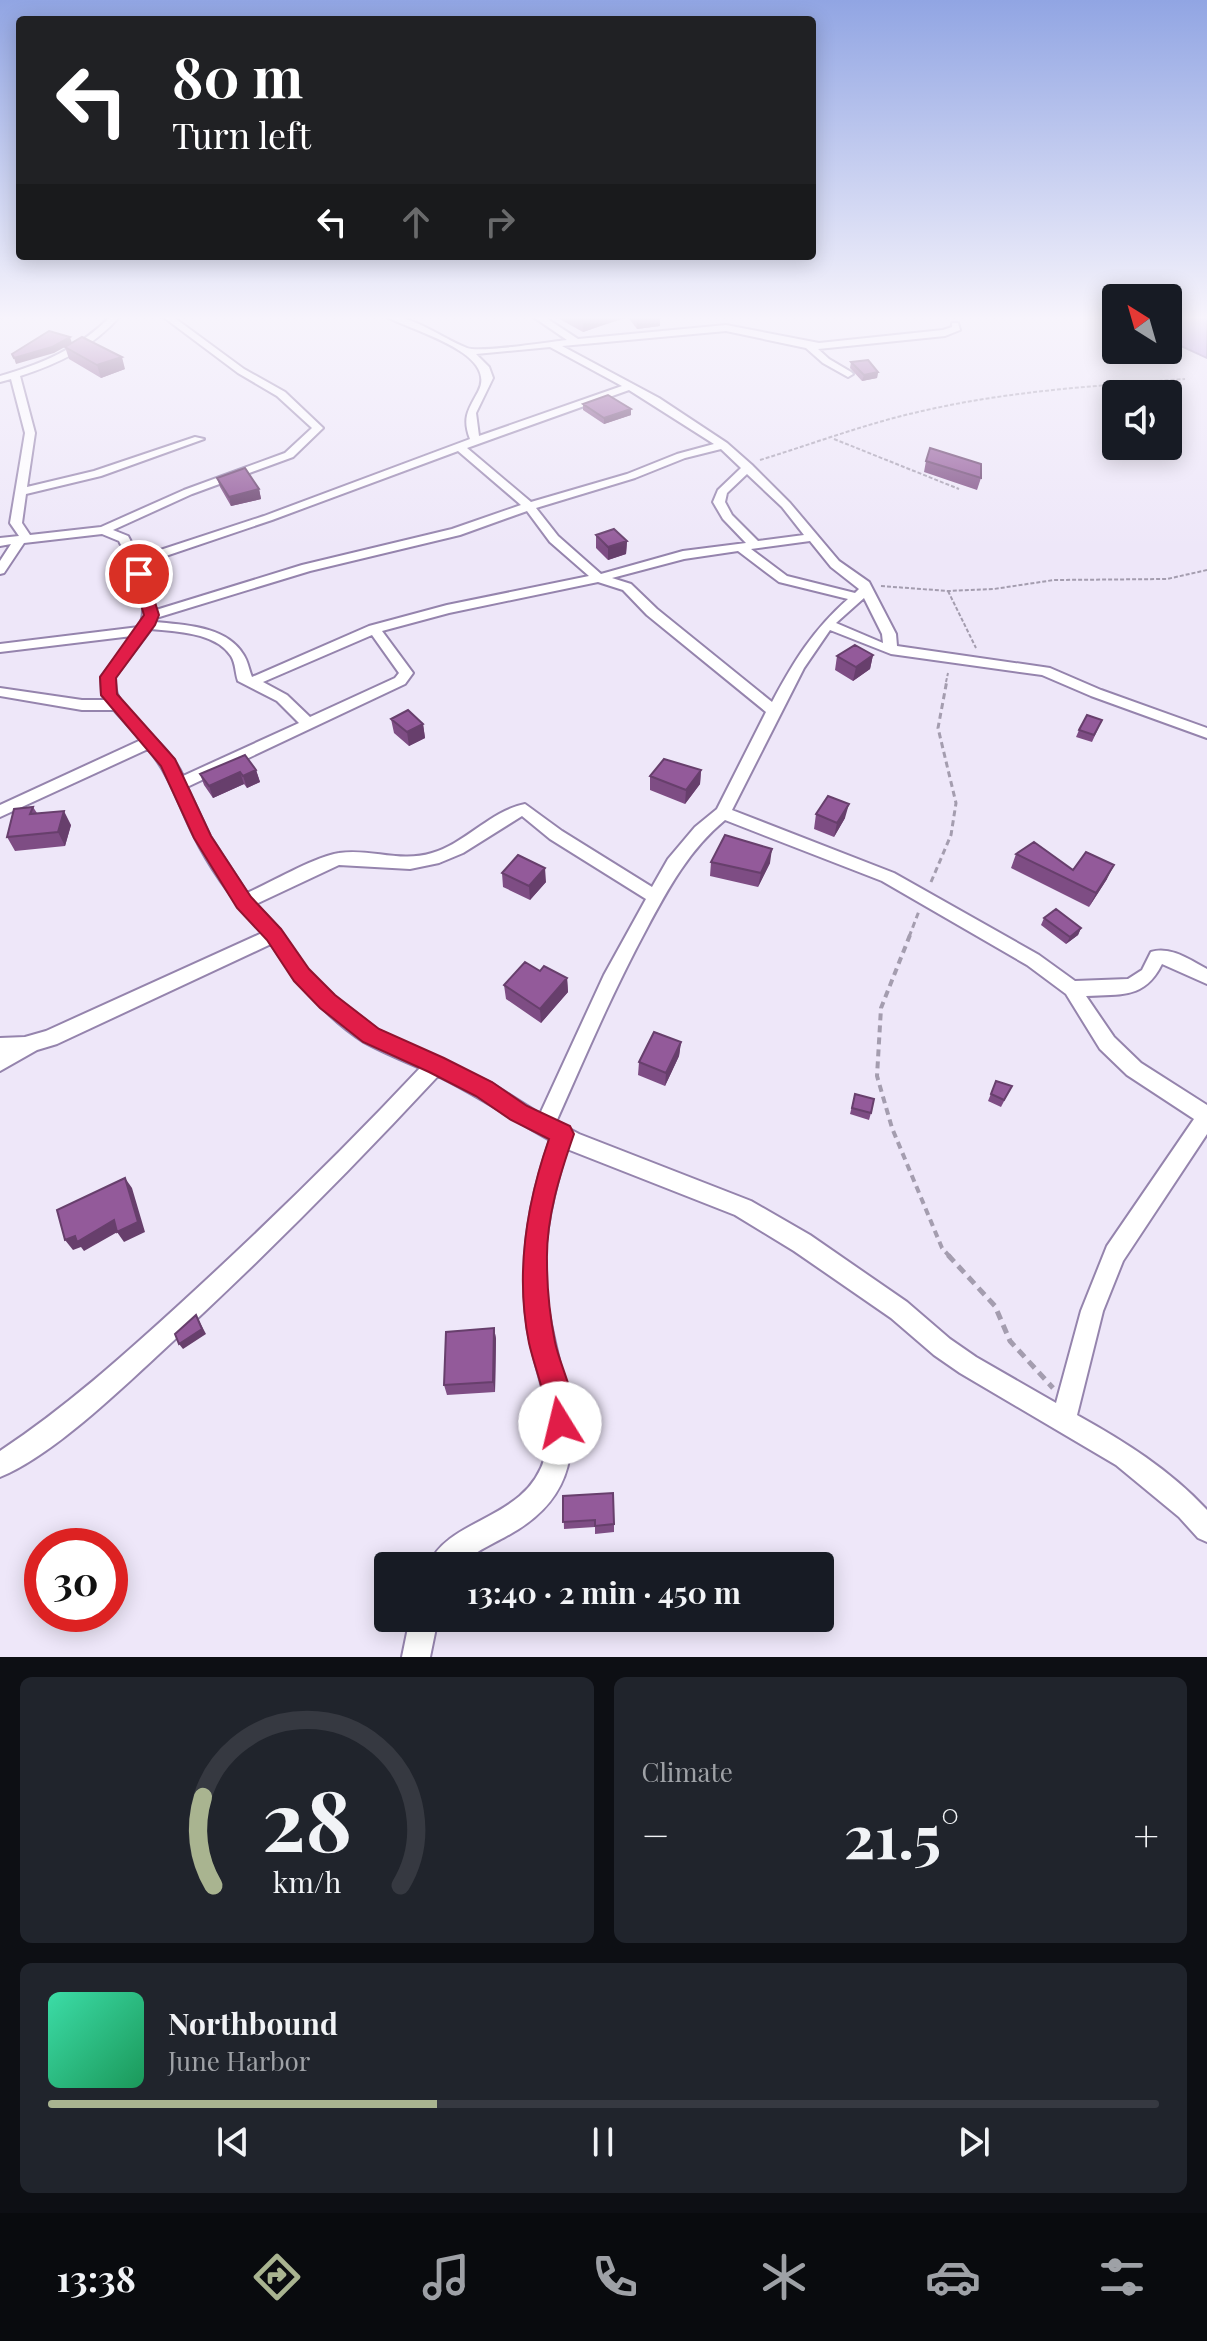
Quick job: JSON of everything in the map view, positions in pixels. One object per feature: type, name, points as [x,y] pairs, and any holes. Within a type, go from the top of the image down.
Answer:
[{"type":"street","points":[[0,570],[16,541],[19,492],[30,433],[20,393]]},
{"type":"street","points":[[16,541],[103,530],[188,492],[289,455],[318,428],[280,393]]},
{"type":"street","points":[[477,442],[470,428],[470,418],[481,393]]},
{"type":"street","points":[[136,562],[611,393]]},
{"type":"street","points":[[642,393],[723,445],[747,466],[863,591],[889,634],[891,650]]},
{"type":"street","points":[[19,492],[88,477],[199,439]]},
{"type":"street","points":[[0,648],[148,624],[306,568],[456,532],[529,506],[631,476],[681,456],[723,445]]},
{"type":"street","points":[[461,448],[529,506],[554,539],[599,578],[627,587],[652,612],[774,711]]},
{"type":"street","points":[[747,466],[732,481],[719,502],[727,517],[754,544]]},
{"type":"street","points":[[103,530],[124,539],[136,562],[148,624],[108,677],[109,695],[152,741],[180,784],[203,838],[244,902],[274,935],[301,975],[328,1002],[371,1036],[436,1065],[572,1141],[743,1208],[802,1243],[899,1310],[968,1365],[1125,1456],[1188,1508],[1207,1529]]},
{"type":"street","points":[[254,681],[374,629],[447,609],[599,578],[683,555],[813,537]]},
{"type":"street","points":[[740,547],[783,579],[841,592],[863,591]]},
{"type":"street","points":[[454,1552],[459,1546],[516,1517],[532,1502],[550,1476],[562,1445],[558,1400],[542,1342],[534,1260],[554,1130],[613,975],[674,863],[701,831],[723,813],[774,711],[827,624],[863,591]]},
{"type":"street","points":[[148,624],[199,632],[221,640],[242,667],[242,676],[282,698],[310,725]]},
{"type":"street","points":[[827,624],[891,650],[950,661],[1045,671],[1207,733]]},
{"type":"street","points":[[180,784],[400,681],[406,673],[374,629]]},
{"type":"street","points":[[0,692],[82,705],[117,705]]},
{"type":"street","points":[[0,811],[152,741]]},
{"type":"street","points":[[244,902],[337,859],[352,857],[419,863],[454,849],[515,812],[525,810],[556,835],[655,897]]},
{"type":"street","points":[[723,813],[888,877],[1033,960],[1072,989],[1107,1043],[1134,1069],[1207,1117],[1115,1254],[1092,1311],[1064,1418]]},
{"type":"street","points":[[0,1063],[35,1042],[86,1022],[274,935]]},
{"type":"street","points":[[1072,989],[1131,986],[1148,975],[1157,957],[1167,957],[1207,977]]},
{"type":"street","points":[[0,1046],[35,1042]]},
{"type":"street","points":[[0,1465],[55,1429],[222,1282],[355,1151],[436,1065]]},
{"type":"street","points":[[416,1657],[421,1632]]},
{"type":"path","points":[[747,466],[916,412],[1022,393]]},
{"type":"path","points":[[834,439],[959,489]]},
{"type":"path","points":[[863,591],[994,589],[1054,580],[1167,579],[1207,570]]},
{"type":"path","points":[[948,591],[982,662]]},
{"type":"path","points":[[950,661],[938,728],[956,803],[951,835],[881,1008],[877,1076],[892,1128],[942,1248],[995,1306],[1010,1341],[1056,1391]]},
{"type":"building","points":[[608,395],[631,409],[604,418],[583,404]]},
{"type":"building","points":[[930,448],[981,464],[981,478],[926,461]]},
{"type":"building","points":[[245,468],[259,489],[229,497],[217,478]]},
{"type":"building","points":[[614,529],[627,541],[608,547],[596,535]]},
{"type":"building","points":[[855,645],[873,655],[856,667],[837,656]]},
{"type":"building","points":[[408,710],[423,724],[407,732],[391,719]]},
{"type":"building","points":[[1087,715],[1102,720],[1094,735],[1079,730]]},
{"type":"building","points":[[245,755],[256,770],[243,776],[240,772],[209,786],[200,774]]},
{"type":"building","points":[[664,759],[701,770],[686,790],[650,776]]},
{"type":"building","points":[[828,796],[849,804],[837,823],[816,814]]},
{"type":"building","points":[[33,807],[30,814],[64,811],[58,832],[7,837],[14,809]]},
{"type":"building","points":[[725,835],[772,849],[761,873],[711,862]]},
{"type":"building","points":[[1034,842],[1073,870],[1086,852],[1114,865],[1096,893],[1016,854]]},
{"type":"building","points":[[518,855],[545,868],[529,886],[502,873]]},
{"type":"building","points":[[1056,909],[1081,928],[1070,937],[1044,918]]},
{"type":"building","points":[[525,962],[540,971],[544,966],[567,978],[540,1009],[504,985]]},
{"type":"building","points":[[654,1032],[681,1042],[666,1073],[639,1062]]},
{"type":"building","points":[[996,1081],[1012,1086],[1004,1100],[991,1094]]},
{"type":"building","points":[[855,1094],[874,1099],[871,1113],[852,1108]]},
{"type":"building","points":[[125,1178],[138,1222],[117,1232],[114,1220],[77,1242],[75,1236],[65,1240],[57,1210]]},
{"type":"building","points":[[196,1315],[202,1329],[179,1344],[175,1334]]},
{"type":"building","points":[[494,1328],[493,1382],[444,1385],[446,1332]]},
{"type":"building","points":[[613,1493],[614,1524],[595,1526],[595,1520],[563,1522],[563,1496]]},
{"type":"route","points":[[139,574],[152,615],[148,625],[108,677],[109,695],[169,763],[203,838],[244,902],[274,935],[301,975],[328,1002],[371,1036],[484,1089],[519,1113],[562,1134],[545,1185],[534,1260],[542,1342],[558,1400],[560,1423]]}]
